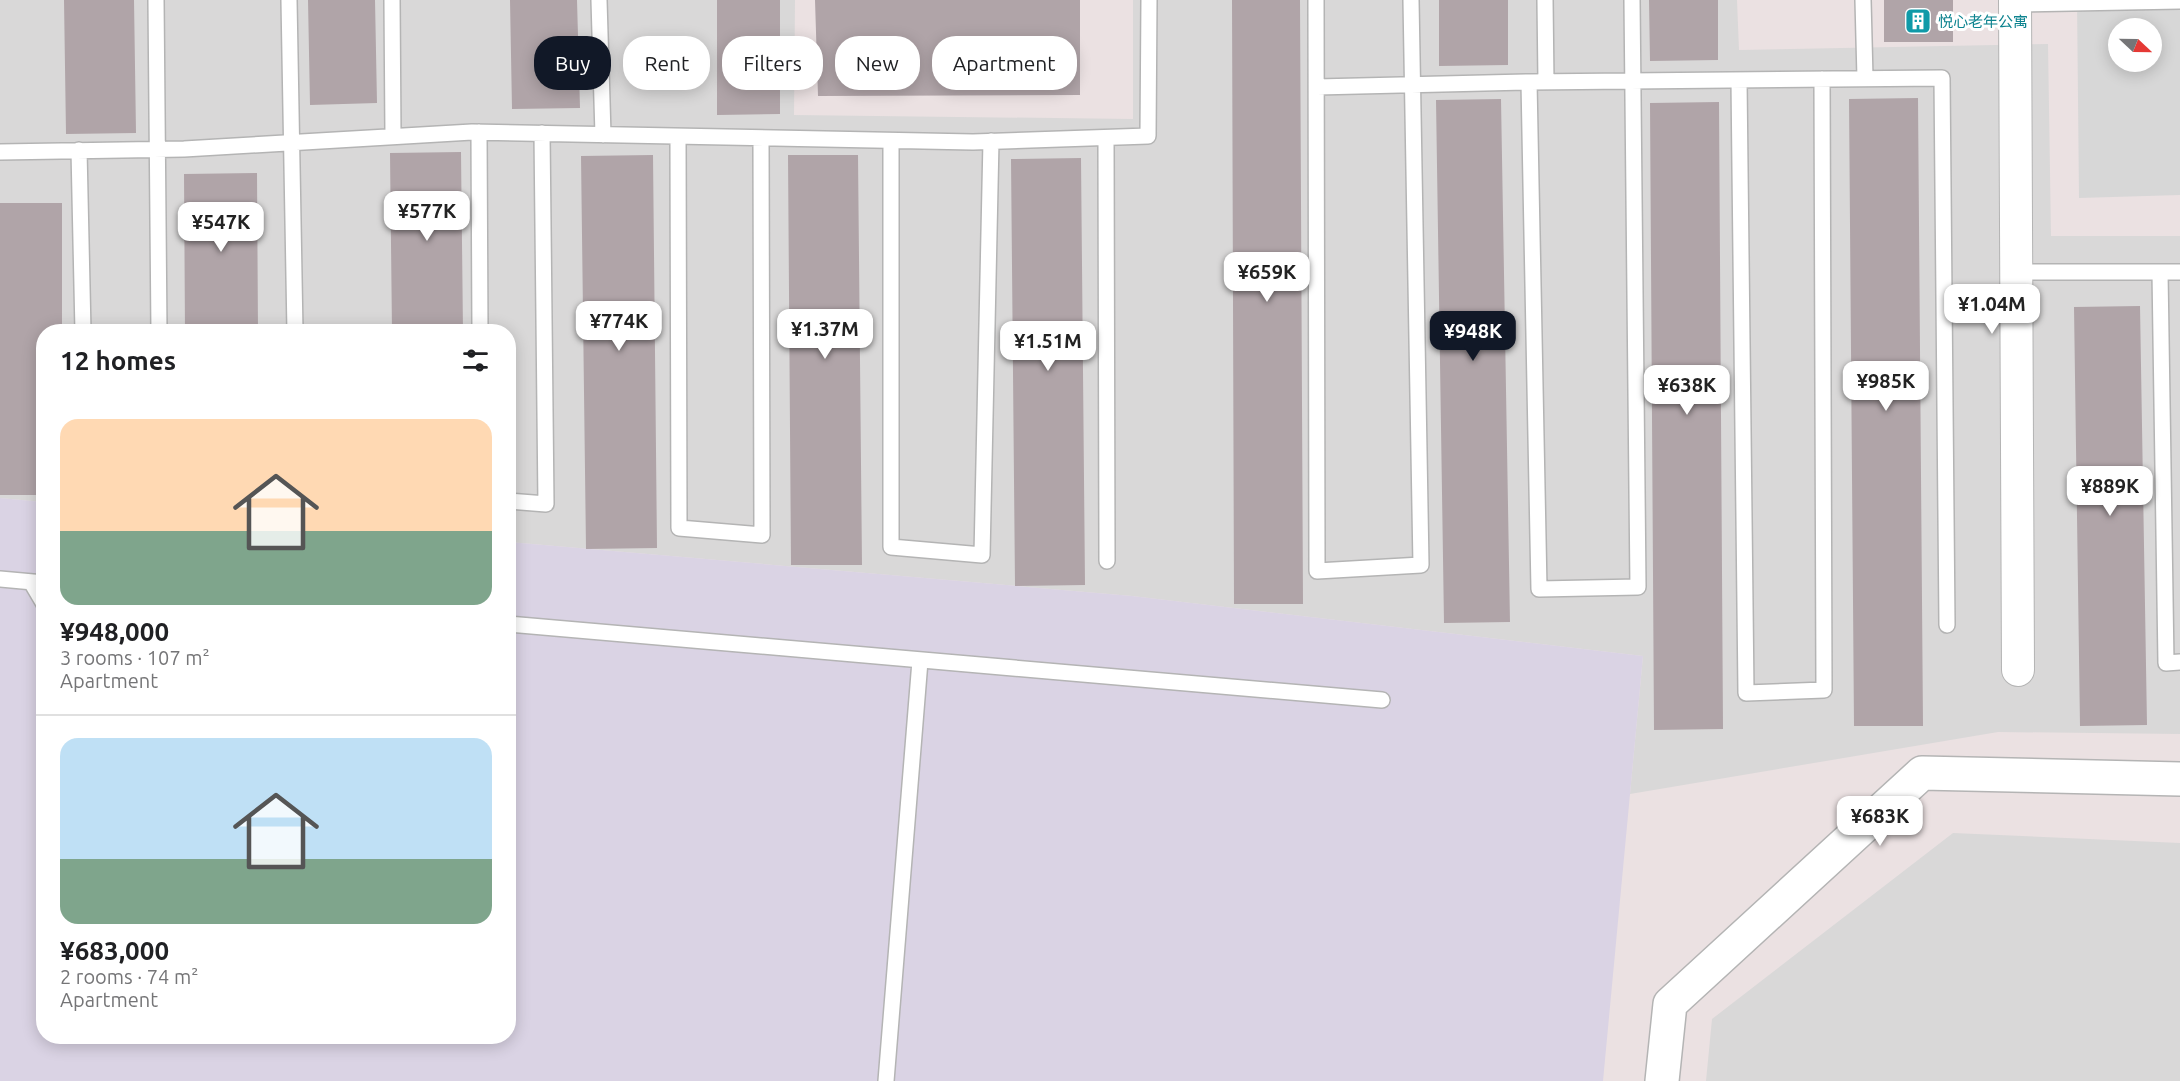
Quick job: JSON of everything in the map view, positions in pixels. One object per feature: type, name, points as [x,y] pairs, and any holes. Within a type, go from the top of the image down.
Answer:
[{"type":"street","points":[[2015,2],[2018,670]]},
{"type":"street","points":[[1662,1081],[1670,1004],[1922,773],[2180,779]]},
{"type":"lane","points":[[156,0],[159,324]]},
{"type":"lane","points":[[289,0],[295,324]]},
{"type":"lane","points":[[392,0],[393,136]]},
{"type":"lane","points":[[599,0],[603,135]]},
{"type":"lane","points":[[0,152],[158,149],[479,132],[891,141],[991,141],[1148,136],[1149,0]]},
{"type":"lane","points":[[1316,0],[1317,571],[1421,565],[1412,0]]},
{"type":"lane","points":[[1545,0],[1546,82]]},
{"type":"lane","points":[[1529,82],[1539,589],[1638,587],[1632,0]]},
{"type":"lane","points":[[1863,0],[1865,78]]},
{"type":"lane","points":[[2015,2],[2180,1]]},
{"type":"lane","points":[[1739,80],[1746,693],[1824,690],[1822,78]]},
{"type":"lane","points":[[1317,87],[1529,82],[1942,78],[1947,625]]},
{"type":"lane","points":[[479,132],[480,324]]},
{"type":"lane","points":[[516,502],[546,504],[543,133]]},
{"type":"lane","points":[[678,137],[679,528],[762,535],[760,139]]},
{"type":"lane","points":[[1106,138],[1107,561]]},
{"type":"lane","points":[[891,141],[891,547],[982,555],[991,141]]},
{"type":"lane","points":[[79,150],[83,324]]},
{"type":"lane","points":[[2016,272],[2180,272]]},
{"type":"lane","points":[[2160,272],[2166,663],[2180,662]]},
{"type":"lane","points":[[0,579],[36,583]]},
{"type":"lane","points":[[516,625],[1382,700]]},
{"type":"lane","points":[[886,1081],[920,661]]},
{"type":"shaded area","points":[[0,0],[795,0],[795,36],[722,36],[722,90],[794,90],[794,115],[1133,119],[1133,0],[1737,0],[1739,50],[2048,44],[2051,236],[2180,236],[2180,734],[1998,732],[1630,794],[1643,656],[1132,596],[516,543],[516,324],[36,324],[36,501],[0,498]]},
{"type":"shaded area","points":[[2077,0],[2180,0],[2180,195],[2079,198]]},
{"type":"shaded area","points":[[0,498],[36,501],[36,1044],[516,1044],[516,543],[1132,596],[1643,656],[1603,1081],[0,1081]]},
{"type":"shaded area","points":[[1953,833],[2180,843],[2180,1081],[1706,1081],[1712,1019]]},
{"type":"building","points":[[64,0],[134,0],[136,133],[66,134]]},
{"type":"building","points":[[308,0],[375,0],[377,103],[310,105]]},
{"type":"building","points":[[510,0],[577,0],[578,36],[534,36],[534,90],[580,90],[580,108],[512,109]]},
{"type":"building","points":[[717,0],[780,0],[780,36],[722,36],[722,90],[780,90],[780,114],[717,115]]},
{"type":"building","points":[[815,0],[1080,0],[1080,95],[818,96],[818,90],[823,90],[823,36],[816,36]]},
{"type":"building","points":[[1232,0],[1300,0],[1303,604],[1234,604]]},
{"type":"building","points":[[1439,0],[1508,0],[1508,65],[1439,66]]},
{"type":"building","points":[[1649,0],[1718,0],[1718,60],[1650,61]]},
{"type":"building","name":"悦心老年公寓","points":[[1884,0],[1953,0],[1953,42],[1884,42]]},
{"type":"building","points":[[1918,98],[1923,726],[1854,726],[1849,99]]},
{"type":"building","points":[[1501,99],[1510,622],[1444,623],[1436,100]]},
{"type":"building","points":[[1719,102],[1723,729],[1654,730],[1650,103]]},
{"type":"building","points":[[461,152],[463,324],[392,324],[390,153]]},
{"type":"building","points":[[653,155],[657,548],[586,549],[581,156]]},
{"type":"building","points":[[788,155],[858,155],[862,565],[791,565]]},
{"type":"building","points":[[1081,158],[1085,585],[1015,586],[1011,159]]},
{"type":"building","points":[[257,173],[258,324],[185,324],[184,174]]},
{"type":"building","points":[[0,203],[62,203],[62,324],[36,324],[36,495],[0,495]]},
{"type":"building","points":[[2140,306],[2147,725],[2080,726],[2074,307]]},
{"type":"place","name":"悦心老年公寓","points":[[1918,21]]}]
